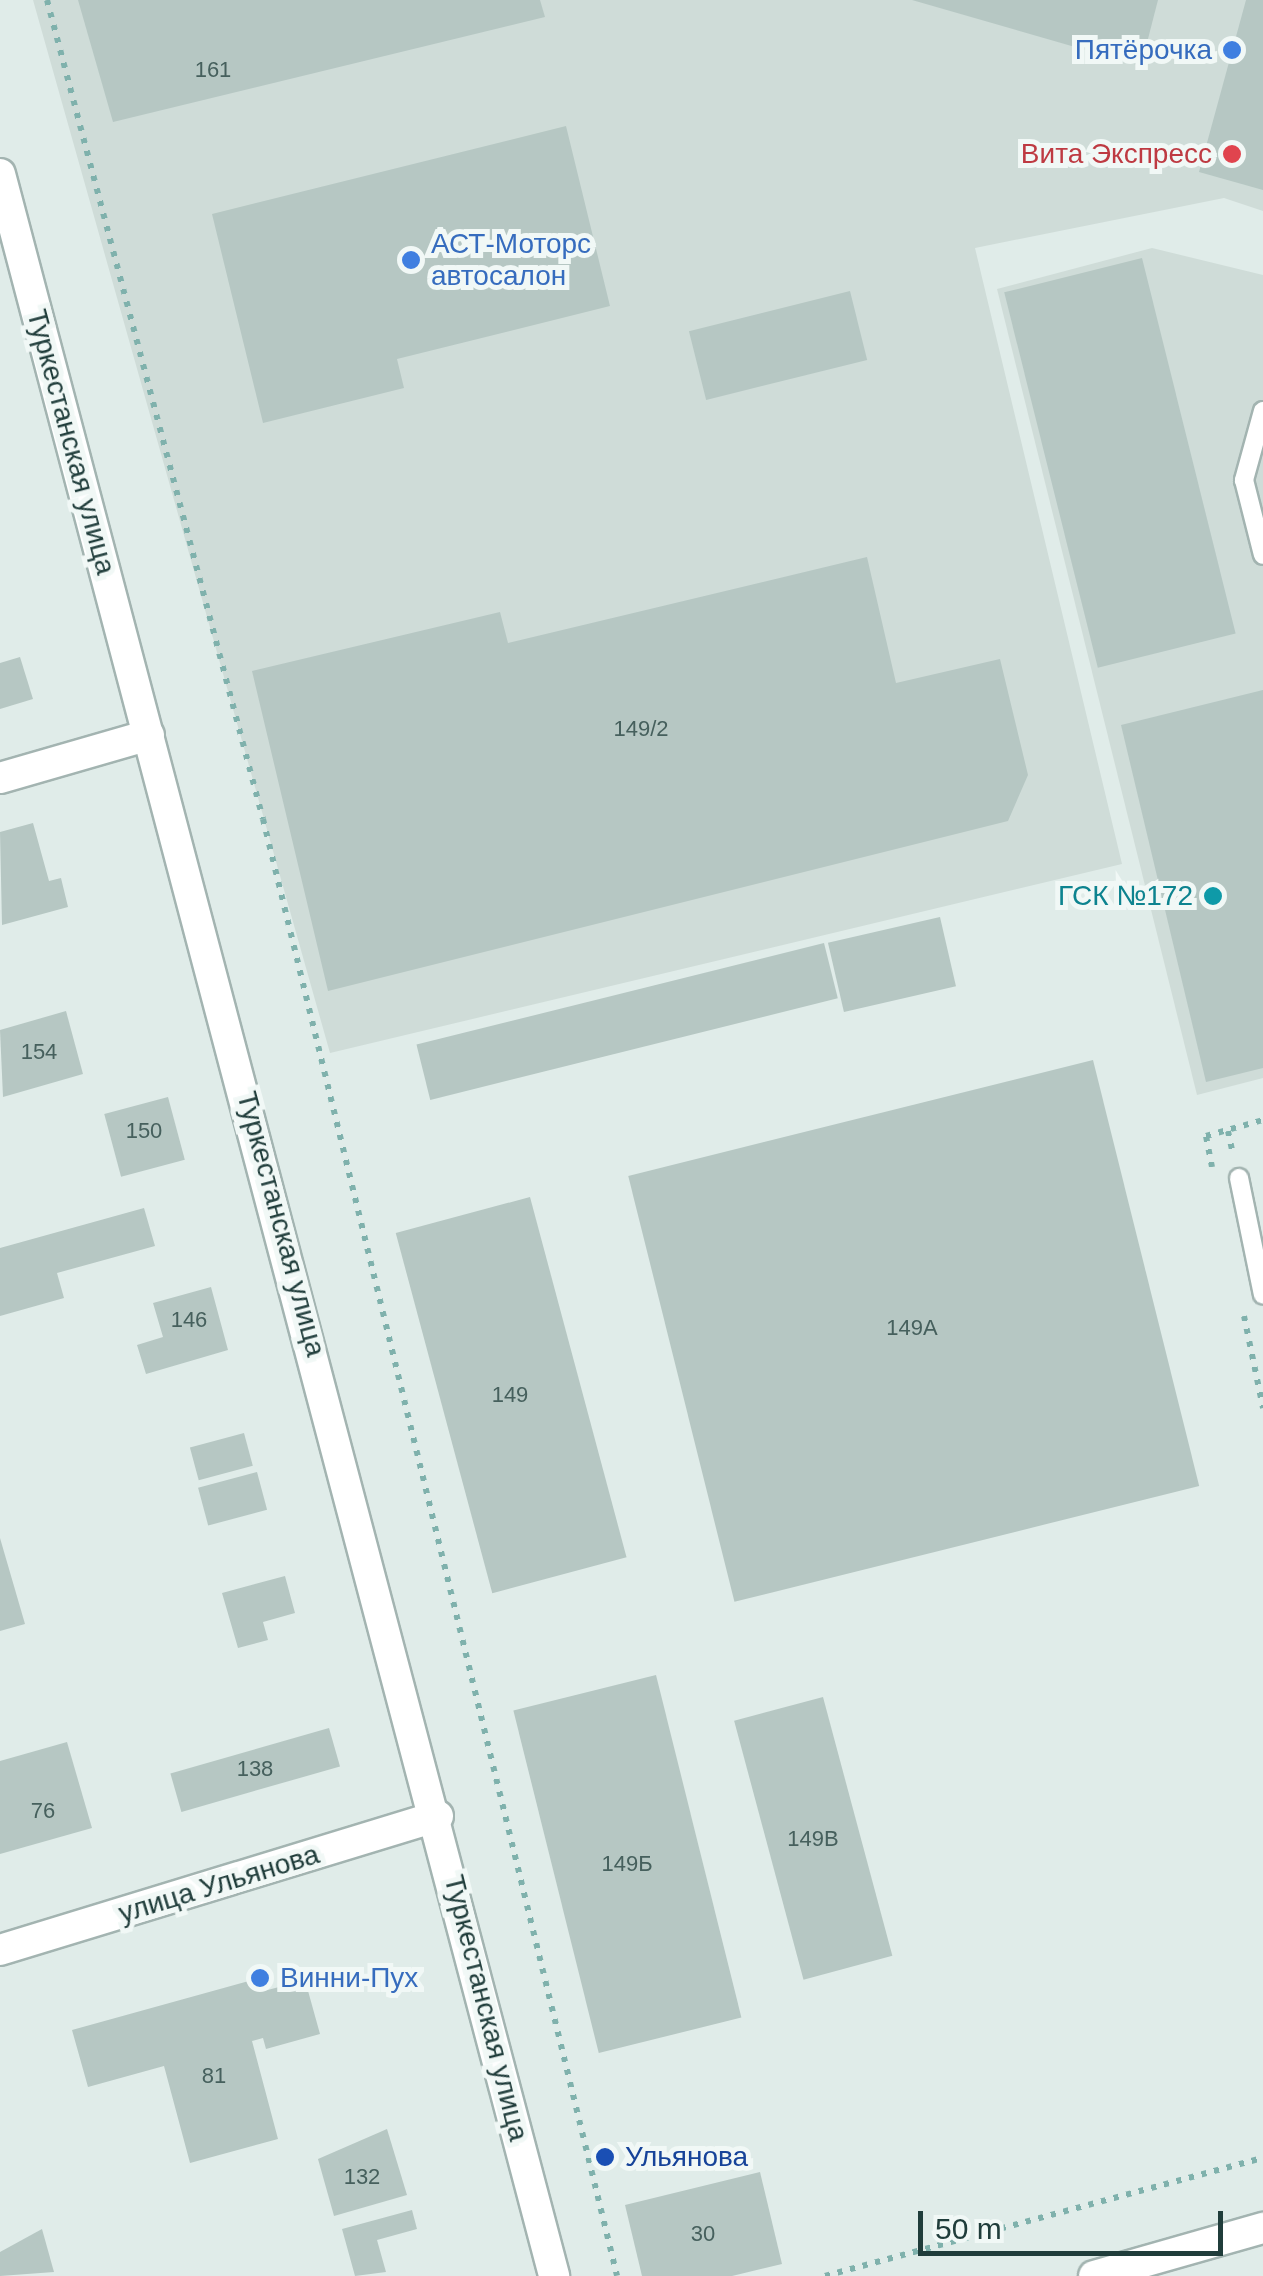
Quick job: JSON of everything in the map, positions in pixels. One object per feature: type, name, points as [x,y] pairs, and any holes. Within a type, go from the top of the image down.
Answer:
[{"type":"main road","name":"Туркестанская улица","points":[[0,174],[438,1816],[554,2276]]},
{"type":"main road","points":[[0,778],[149,735]]},
{"type":"main road","name":"улица Ульянова","points":[[0,1950],[438,1816]]},
{"type":"main road","points":[[1094,2276],[1263,2228]]},
{"type":"lane","points":[[1263,412],[1244,480],[1263,555]]},
{"type":"lane","points":[[1239,1178],[1263,1293]]},
{"type":"path","points":[[47,0],[263,820],[617,2276]]},
{"type":"path","points":[[825,2276],[1263,2158]]},
{"type":"shaded area","points":[[33,0],[1263,0],[1263,211],[1224,198],[975,248],[1122,864],[330,1053]]},
{"type":"shaded area","points":[[1152,248],[1263,275],[1263,1078],[1197,1095],[997,289]]},
{"type":"building","points":[[78,0],[540,0],[545,17],[113,122]]},
{"type":"building","points":[[912,0],[1158,0],[1141,66]]},
{"type":"building","points":[[1246,0],[1263,0],[1263,190],[1199,172]]},
{"type":"building","name":"АСТ-Моторс автосалон","points":[[566,126],[610,306],[397,359],[404,388],[263,423],[212,214]]},
{"type":"building","points":[[1142,258],[1236,634],[1098,668],[1004,292]]},
{"type":"building","points":[[850,291],[867,360],[706,400],[689,331]]},
{"type":"building","points":[[867,557],[896,683],[1000,659],[1028,775],[1008,821],[328,991],[252,671],[500,612],[508,643]]},
{"type":"building","points":[[20,657],[33,699],[0,709],[0,663]]},
{"type":"building","name":"ГСК №172","points":[[1263,690],[1263,1068],[1206,1082],[1121,725]]},
{"type":"building","points":[[33,823],[49,881],[61,878],[68,907],[2,925],[0,832]]},
{"type":"building","points":[[940,917],[956,986],[844,1012],[828,943]]},
{"type":"building","points":[[824,943],[838,998],[430,1100],[416,1045]]},
{"type":"building","points":[[66,1011],[83,1074],[3,1097],[0,1030]]},
{"type":"building","points":[[1093,1060],[1199,1486],[734,1602],[628,1176]]},
{"type":"building","points":[[168,1097],[185,1160],[121,1177],[104,1114]]},
{"type":"building","points":[[530,1197],[627,1557],[492,1593],[396,1233]]},
{"type":"building","points":[[144,1208],[155,1246],[57,1273],[64,1298],[0,1316],[0,1248]]},
{"type":"building","points":[[211,1287],[228,1350],[146,1374],[137,1345],[163,1337],[153,1303]]},
{"type":"building","points":[[244,1433],[253,1466],[199,1480],[190,1447]]},
{"type":"building","points":[[257,1472],[267,1510],[208,1525],[198,1488]]},
{"type":"building","points":[[0,1538],[25,1624],[0,1631]]},
{"type":"building","points":[[285,1576],[295,1613],[263,1622],[268,1640],[238,1648],[222,1593]]},
{"type":"building","points":[[656,1675],[741,2018],[599,2053],[513,1711]]},
{"type":"building","points":[[823,1697],[892,1956],[803,1980],[734,1721]]},
{"type":"building","points":[[329,1728],[340,1766],[181,1812],[170,1773]]},
{"type":"building","points":[[67,1742],[92,1828],[0,1854],[0,1761]]},
{"type":"building","points":[[260,1978],[264,1991],[305,1980],[320,2034],[266,2049],[263,2038],[252,2041],[278,2139],[190,2163],[164,2066],[88,2087],[72,2030]]},
{"type":"building","points":[[387,2129],[407,2195],[334,2216],[318,2159]]},
{"type":"building","points":[[760,2172],[782,2264],[732,2276],[642,2276],[625,2205]]},
{"type":"building","points":[[412,2210],[417,2229],[377,2240],[386,2272],[355,2276],[342,2229]]},
{"type":"building","points":[[42,2229],[54,2272],[0,2276],[0,2252]]},
{"type":"place","name":"Пятёрочка","points":[[1232,50]]},
{"type":"place","name":"Вита Экспресс","points":[[1232,154]]},
{"type":"place","name":"АСТ-Моторс автосалон","points":[[411,260]]},
{"type":"place","name":"ГСК №172","points":[[1213,896]]},
{"type":"place","name":"Винни-Пух","points":[[260,1978]]},
{"type":"place","name":"Ульянова","points":[[605,2157]]}]
